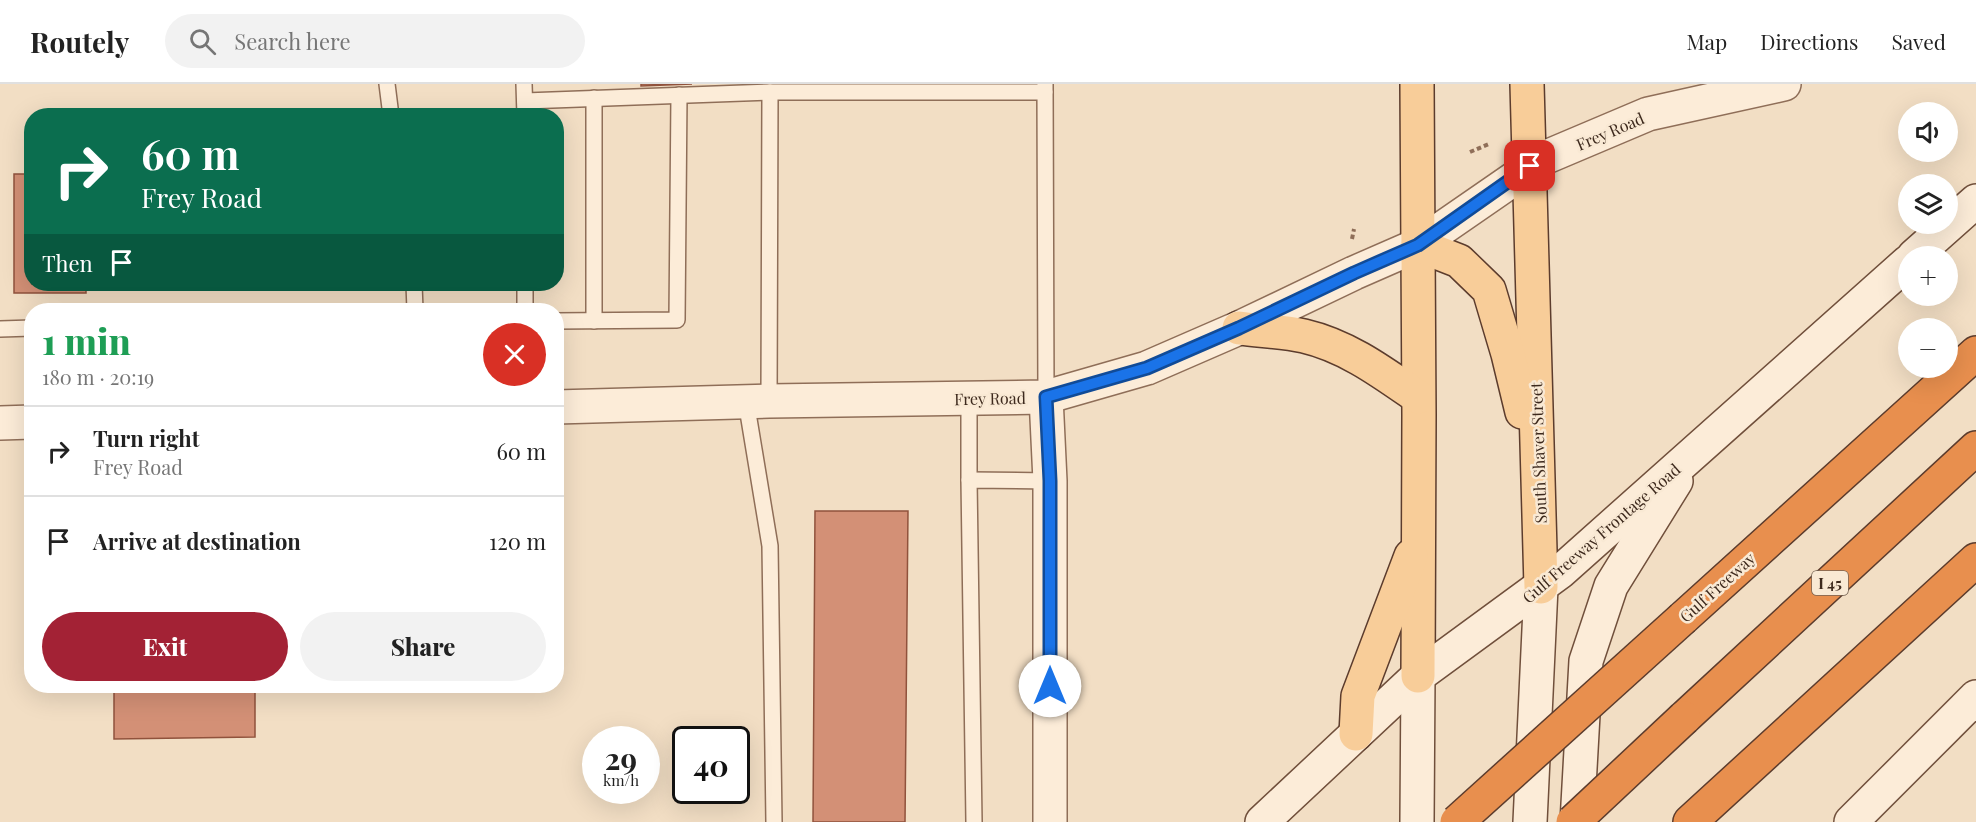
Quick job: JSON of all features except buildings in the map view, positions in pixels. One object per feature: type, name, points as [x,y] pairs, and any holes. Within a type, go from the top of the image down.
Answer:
[{"type":"highway","name":"Gulf Freeway","points":[[1457,822],[1976,353]]},
{"type":"highway","name":"I 45","points":[[1573,822],[1976,448]]},
{"type":"highway","points":[[1690,822],[1976,560]]},
{"type":"main road","points":[[1417,84],[1418,822]]},
{"type":"main road","name":"South Shaver Street","points":[[1527,84],[1541,587],[1530,822]]},
{"type":"main road","name":"Frey Road","points":[[564,407],[758,401],[1046,397],[1147,368],[1418,245],[1544,158],[1648,114],[1784,84]]},
{"type":"main road","points":[[1925,246],[1976,201]]},
{"type":"main road","points":[[1418,245],[1459,261],[1489,290],[1508,354],[1539,483]]},
{"type":"main road","name":"Gulf Freeway Frontage Road","points":[[1262,822],[1418,676],[1541,587],[1898,271]]},
{"type":"main road","points":[[1239,328],[1303,335],[1340,348],[1367,362],[1418,397]]},
{"type":"main road","points":[[1046,397],[1050,481],[1050,822]]},
{"type":"main road","points":[[0,423],[24,422]]},
{"type":"main road","points":[[1577,822],[1586,661],[1611,586],[1694,451]]},
{"type":"main road","points":[[1356,734],[1358,696],[1418,537]]},
{"type":"main road","points":[[1851,822],[1976,697]]},
{"type":"lane","points":[[387,84],[390,108]]},
{"type":"lane","points":[[524,84],[525,108],[594,99],[679,95],[1045,88],[1046,397]]},
{"type":"lane","points":[[770,92],[758,401],[770,546],[774,822]]},
{"type":"lane","points":[[564,321],[677,320],[679,95]]},
{"type":"lane","points":[[594,99],[594,321]]},
{"type":"lane","points":[[0,329],[24,328]]},
{"type":"lane","points":[[969,398],[974,822]]},
{"type":"lane","points":[[969,480],[1050,481]]},
{"type":"path","points":[[1470,152],[1489,144]]},
{"type":"path","points":[[1351,242],[1354,229]]},
{"type":"route","points":[[1050,686],[1050,481],[1046,397],[1147,368],[1418,245],[1530,166]]}]
